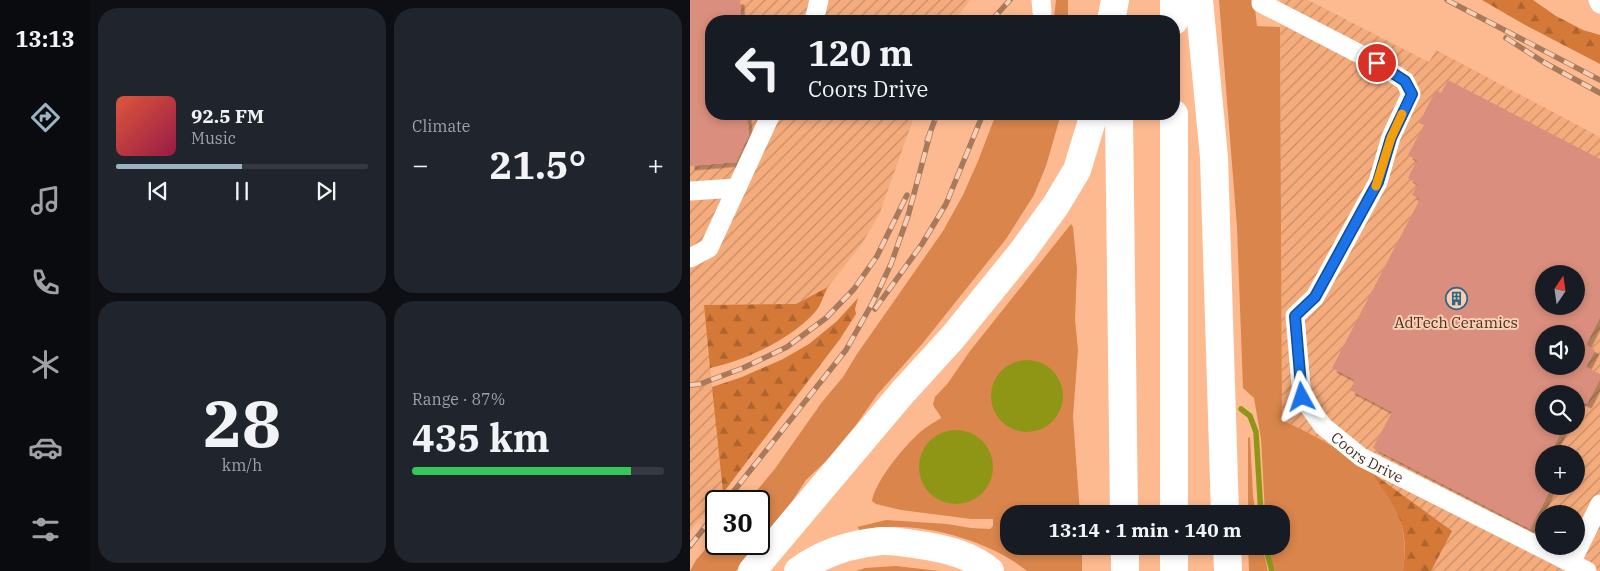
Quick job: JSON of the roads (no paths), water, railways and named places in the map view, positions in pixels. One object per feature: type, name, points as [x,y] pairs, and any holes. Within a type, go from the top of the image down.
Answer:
[{"type":"highway","points":[[1112,15],[1116,0]]},
{"type":"highway","points":[[1116,0],[1117,15]]},
{"type":"highway","points":[[1174,0],[1174,15]]},
{"type":"highway","points":[[1199,0],[1214,157],[1225,505]]},
{"type":"highway","points":[[752,571],[902,393],[953,336],[1022,252],[1056,205],[1077,170],[1092,120]]},
{"type":"highway","points":[[1119,120],[1124,505]]},
{"type":"highway","points":[[1174,120],[1174,505]]},
{"type":"highway","points":[[798,571],[833,551],[881,541],[906,542],[948,550],[962,554],[982,564],[990,571]]},
{"type":"highway","points":[[1125,555],[1125,571]]},
{"type":"highway","points":[[1174,555],[1174,571]]},
{"type":"highway","points":[[1227,555],[1228,571]]},
{"type":"street","points":[[815,15],[819,0]]},
{"type":"street","name":"Coors Drive","points":[[1261,0],[1261,3],[1377,63],[1405,81],[1412,94],[1391,138],[1378,182],[1315,297],[1295,316],[1302,397],[1323,426],[1361,457],[1579,567]]},
{"type":"street","points":[[1598,0],[1600,4]]},
{"type":"street","points":[[690,258],[709,248],[768,120]]},
{"type":"street","points":[[690,191],[737,188]]},
{"type":"street","points":[[1579,567],[1594,530],[1600,504]]},
{"type":"waterway","points":[[1241,409],[1250,416],[1256,432],[1260,505]]},
{"type":"waterway","points":[[1268,555],[1272,571]]},
{"type":"railway","points":[[996,15],[1010,0]]},
{"type":"railway","points":[[1447,0],[1600,80]]},
{"type":"railway","points":[[1506,38],[1545,63],[1600,93]]},
{"type":"railway","points":[[927,141],[935,120]]},
{"type":"railway","points":[[875,309],[922,244],[946,204],[981,120]]},
{"type":"railway","points":[[735,490],[846,350],[873,302],[891,264],[908,216],[930,134]]},
{"type":"railway","points":[[690,385],[700,384],[743,368],[787,347],[826,318],[854,289],[877,256],[907,195]]},
{"type":"railway","points":[[690,546],[705,527]]},
{"type":"place","name":"AdTech Ceramics","points":[[1456,299]]}]
